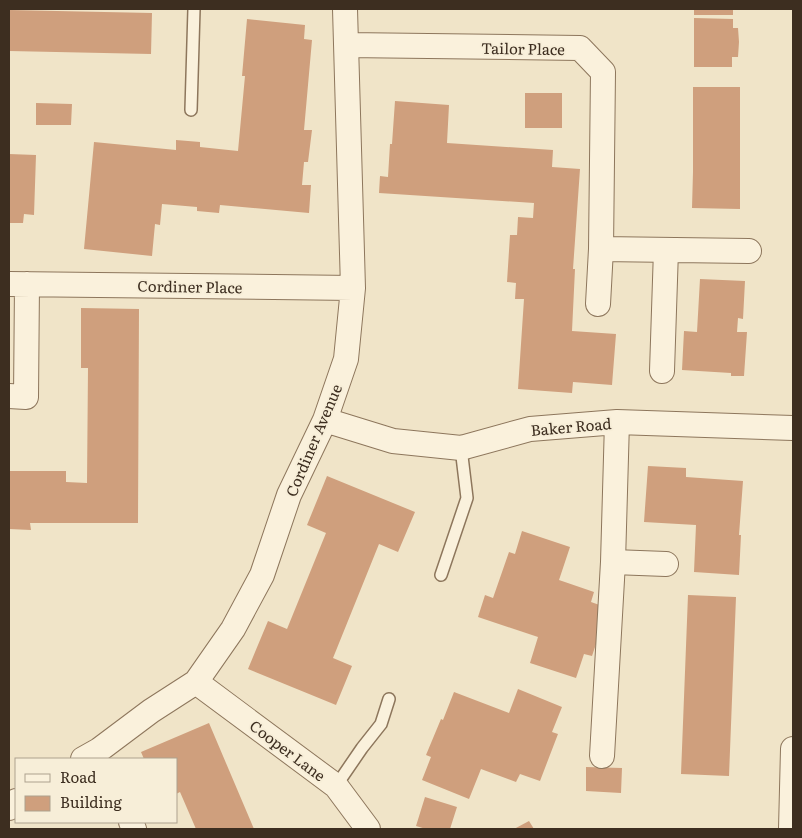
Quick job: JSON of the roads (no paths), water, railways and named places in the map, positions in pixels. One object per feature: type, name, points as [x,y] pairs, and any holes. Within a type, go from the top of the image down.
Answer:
[{"type":"street","name":"Cordiner Avenue","points":[[95,756],[152,712],[196,682],[233,629],[262,575],[289,496],[326,420],[346,359],[352,288],[345,9]]},
{"type":"street","name":"Tailor Place","points":[[347,46],[580,48],[604,72],[601,249],[598,304]]},
{"type":"street","points":[[601,249],[750,250]]},
{"type":"street","points":[[662,371],[666,250]]},
{"type":"street","name":"Cordiner Place","points":[[9,396],[26,397],[18,284],[352,288]]},
{"type":"street","name":"Baker Road","points":[[326,420],[392,441],[461,448],[530,429],[617,422],[793,428]]},
{"type":"street","points":[[602,756],[613,562],[617,422]]},
{"type":"street","points":[[613,562],[666,564]]},
{"type":"street","name":"Cooper Lane","points":[[196,682],[336,786],[368,829]]},
{"type":"street","points":[[787,827],[793,749]]},
{"type":"lane","points":[[191,110],[194,9]]},
{"type":"lane","points":[[441,575],[467,498],[461,448]]},
{"type":"lane","points":[[336,786],[381,724],[389,700]]}]
